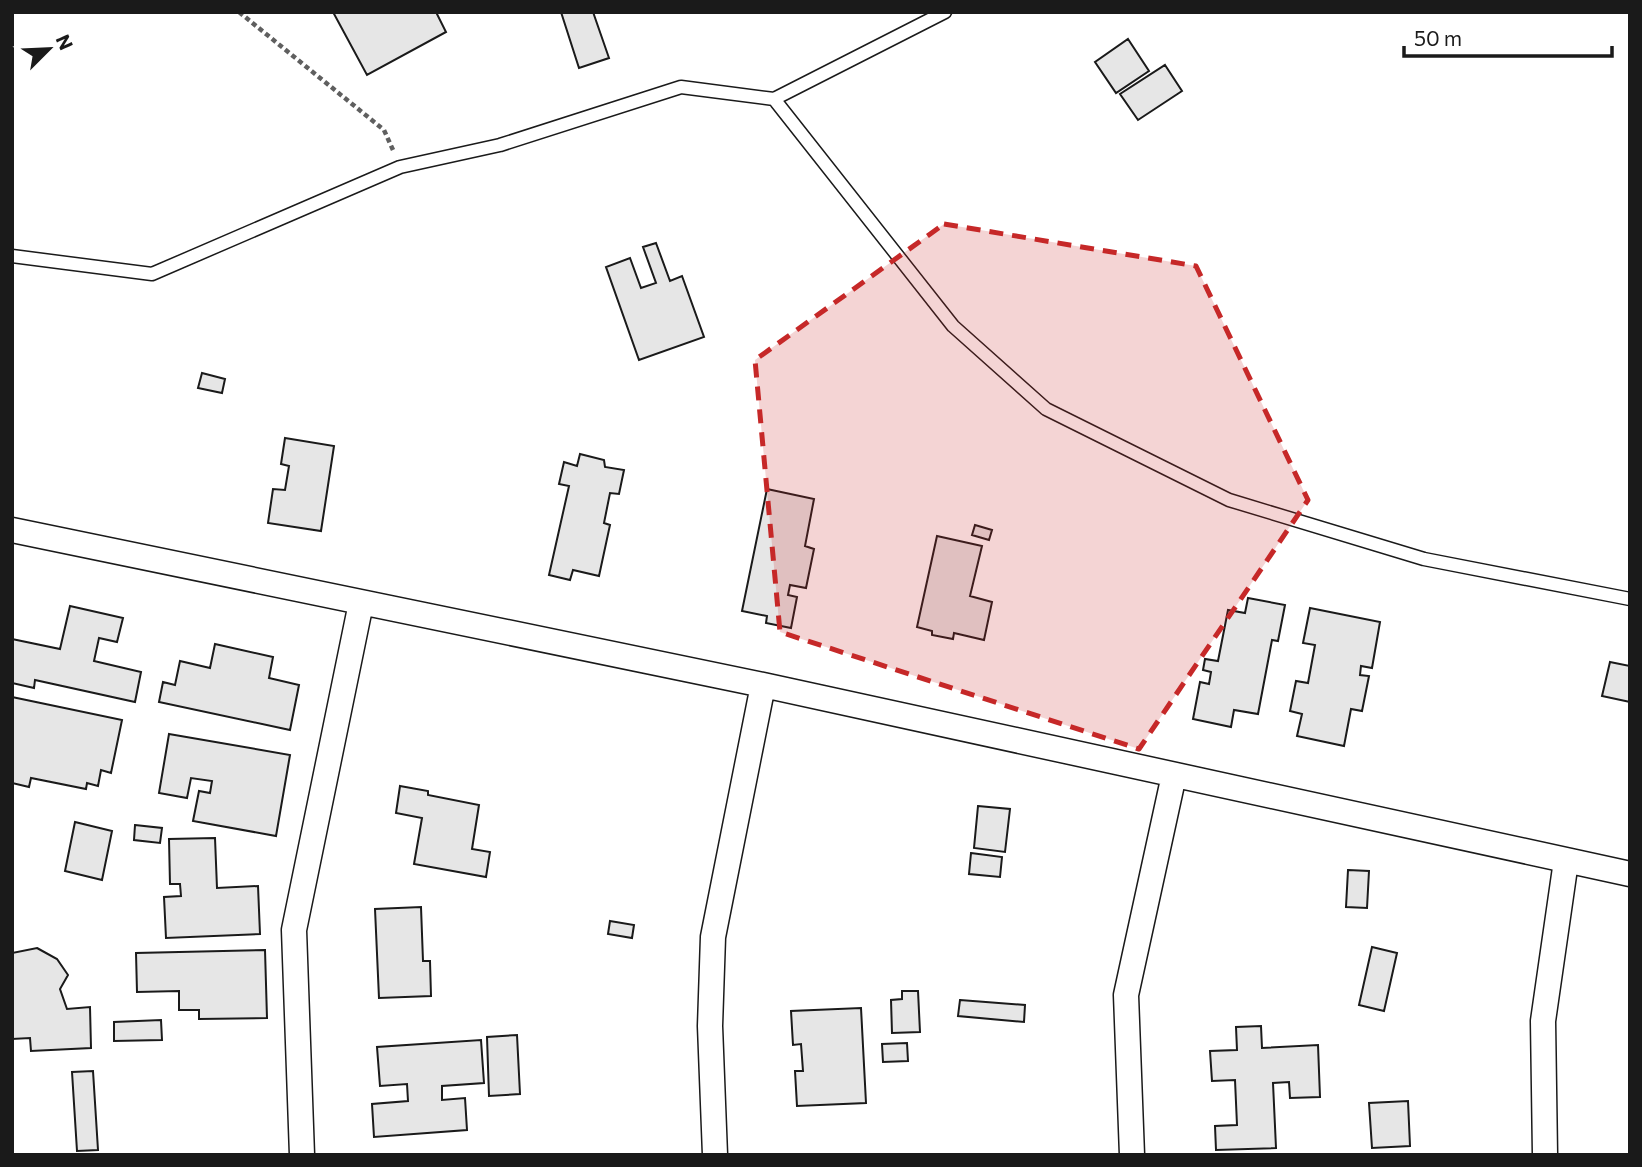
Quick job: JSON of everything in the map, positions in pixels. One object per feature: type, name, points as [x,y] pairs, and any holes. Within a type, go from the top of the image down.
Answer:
[{"type":"street","points":[[12,530],[764,685],[1630,873]]},
{"type":"street","points":[[302,1155],[295,930],[360,603]]},
{"type":"street","points":[[715,1155],[710,1026],[713,937],[764,685]]},
{"type":"street","points":[[1132,1155],[1126,995],[1174,775]]},
{"type":"street","points":[[1545,1155],[1543,1021],[1566,861]]},
{"type":"lane","points":[[12,256],[152,274],[400,167],[500,145],[681,87],[774,99],[945,12]]},
{"type":"lane","points":[[774,99],[953,326],[1046,409],[1229,500],[1424,559],[1630,598]]},
{"type":"path","points":[[239,12],[384,130],[400,167]]},
{"type":"highlighted area","points":[[944,224],[1196,266],[1308,500],[1139,749],[780,632],[755,360]]},
{"type":"building","points":[[333,12],[436,12],[446,32],[367,75]]},
{"type":"building","points":[[561,12],[593,12],[609,58],[579,68]]},
{"type":"building","points":[[1128,39],[1149,71],[1116,93],[1095,62]]},
{"type":"building","points":[[1165,65],[1182,91],[1138,120],[1120,94]]},
{"type":"building","points":[[656,243],[670,281],[682,276],[704,337],[639,360],[606,267],[630,258],[641,288],[656,283],[643,247]]},
{"type":"building","points":[[202,373],[225,379],[222,393],[198,388]]},
{"type":"building","points":[[285,438],[334,446],[321,531],[268,523],[273,489],[285,490],[289,466],[281,464]]},
{"type":"building","points":[[580,454],[604,460],[605,467],[624,470],[619,494],[610,493],[604,523],[610,525],[599,576],[573,570],[570,580],[549,575],[569,486],[559,484],[564,462],[577,466]]},
{"type":"building","points":[[767,489],[814,499],[805,546],[814,549],[806,588],[790,585],[788,595],[797,597],[791,628],[766,623],[767,616],[742,611]]},
{"type":"building","points":[[975,525],[992,530],[989,540],[972,535]]},
{"type":"building","points":[[937,536],[982,546],[970,596],[992,602],[984,640],[954,633],[953,639],[932,635],[932,631],[917,627]]},
{"type":"building","points":[[1248,598],[1285,605],[1278,641],[1272,640],[1258,714],[1234,710],[1231,727],[1193,719],[1200,682],[1209,684],[1211,672],[1203,670],[1205,659],[1218,661],[1228,610],[1245,613]]},
{"type":"building","points":[[70,606],[123,618],[117,642],[99,638],[94,661],[141,672],[135,702],[35,680],[34,688],[12,683],[12,639],[60,649]]},
{"type":"building","points":[[1310,608],[1380,622],[1372,668],[1361,666],[1360,675],[1369,676],[1362,711],[1351,709],[1344,746],[1297,736],[1302,714],[1290,711],[1296,681],[1308,683],[1315,645],[1303,643]]},
{"type":"building","points":[[215,644],[273,657],[269,678],[299,685],[290,730],[159,702],[163,682],[175,685],[180,661],[210,668]]},
{"type":"building","points":[[1610,662],[1630,666],[1630,702],[1602,696]]},
{"type":"building","points":[[12,697],[122,720],[111,773],[101,770],[98,786],[87,783],[86,789],[31,778],[29,787],[12,783]]},
{"type":"building","points":[[169,734],[290,755],[276,836],[193,821],[199,791],[210,793],[212,781],[191,778],[187,798],[159,793]]},
{"type":"building","points":[[400,786],[428,791],[428,795],[479,805],[472,849],[490,852],[486,877],[414,864],[422,818],[396,813]]},
{"type":"building","points":[[978,806],[1010,809],[1005,852],[974,848]]},
{"type":"building","points":[[75,822],[112,831],[102,880],[65,871]]},
{"type":"building","points":[[135,825],[162,828],[160,843],[134,840]]},
{"type":"building","points":[[215,838],[217,888],[258,886],[260,934],[166,938],[164,897],[181,896],[180,884],[170,884],[169,839]]},
{"type":"building","points":[[971,853],[1002,857],[1000,877],[969,874]]},
{"type":"building","points":[[1348,870],[1369,871],[1367,908],[1346,907]]},
{"type":"building","points":[[421,907],[423,961],[430,961],[431,996],[379,998],[375,909]]},
{"type":"building","points":[[610,921],[634,925],[632,938],[608,934]]},
{"type":"building","points":[[1372,947],[1397,953],[1384,1011],[1359,1005]]},
{"type":"building","points":[[37,948],[57,959],[68,975],[60,989],[67,1009],[90,1007],[91,1048],[31,1051],[30,1038],[12,1039],[12,953]]},
{"type":"building","points":[[265,950],[267,1018],[199,1019],[199,1010],[179,1010],[179,991],[137,992],[136,953]]},
{"type":"building","points":[[902,991],[918,991],[920,1032],[892,1033],[891,1000],[902,999]]},
{"type":"building","points":[[960,1000],[1025,1005],[1024,1022],[958,1016]]},
{"type":"building","points":[[861,1008],[866,1103],[797,1106],[795,1071],[803,1071],[801,1044],[793,1045],[791,1011]]},
{"type":"building","points":[[161,1020],[162,1040],[114,1041],[114,1022]]},
{"type":"building","points":[[1261,1026],[1262,1048],[1318,1045],[1320,1097],[1290,1098],[1289,1082],[1273,1083],[1276,1148],[1216,1150],[1215,1126],[1237,1125],[1235,1080],[1212,1081],[1210,1051],[1237,1050],[1236,1027]]},
{"type":"building","points":[[517,1035],[520,1094],[489,1096],[487,1037]]},
{"type":"building","points":[[481,1040],[484,1083],[442,1086],[442,1100],[465,1098],[467,1130],[374,1137],[372,1104],[408,1101],[407,1084],[380,1086],[377,1047]]},
{"type":"building","points":[[907,1043],[908,1061],[883,1062],[882,1044]]},
{"type":"building","points":[[93,1071],[98,1150],[77,1151],[72,1072]]},
{"type":"building","points":[[1408,1101],[1410,1146],[1372,1148],[1369,1103]]}]
